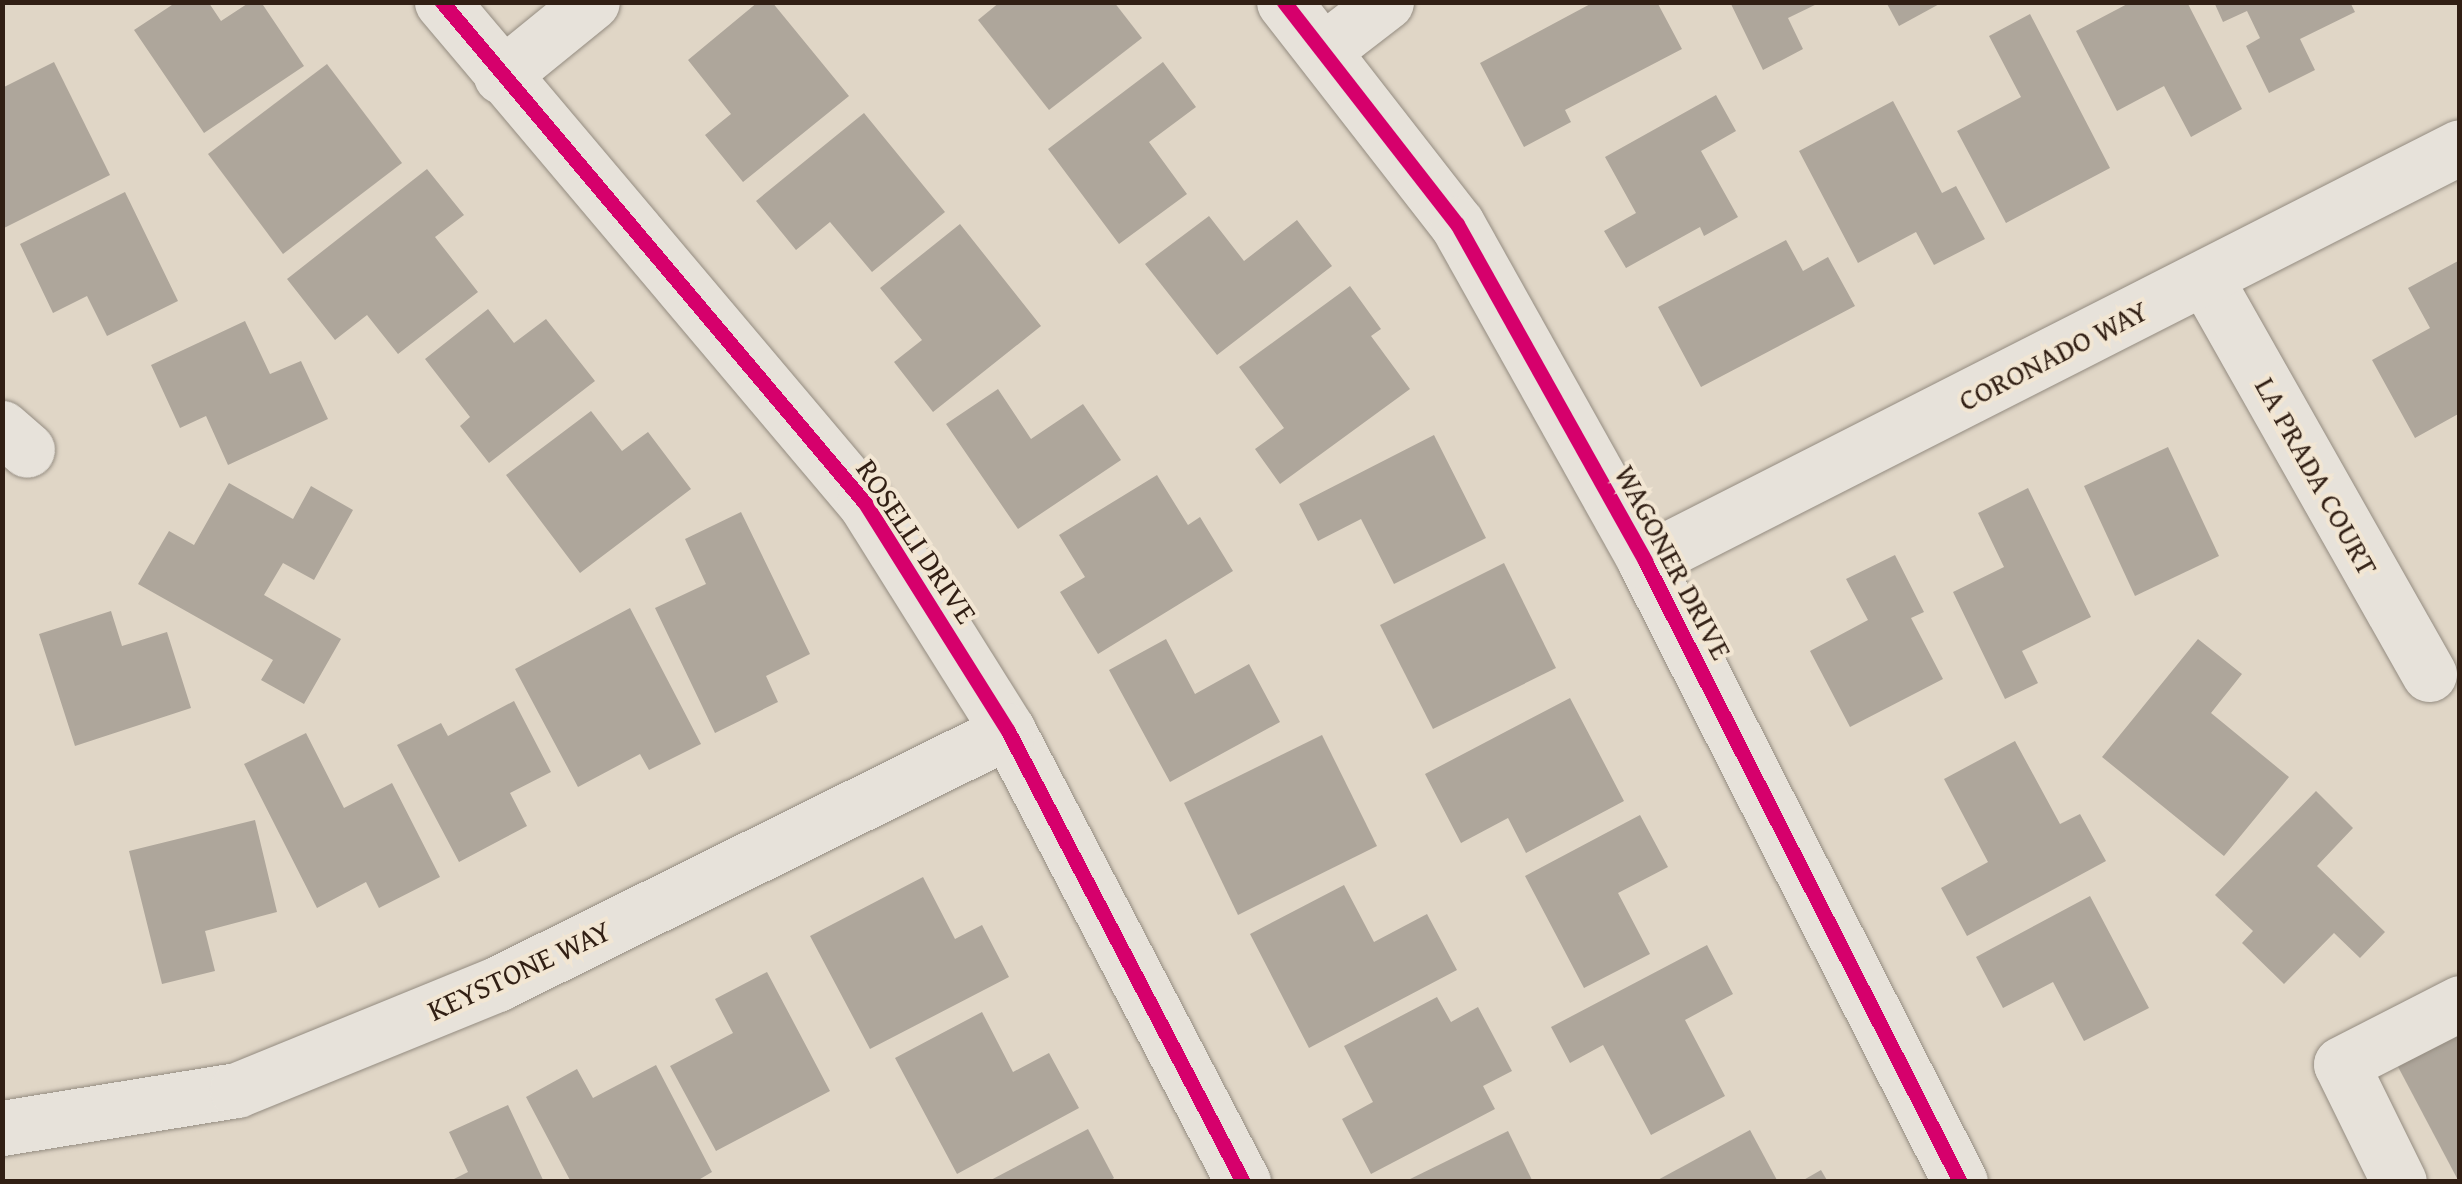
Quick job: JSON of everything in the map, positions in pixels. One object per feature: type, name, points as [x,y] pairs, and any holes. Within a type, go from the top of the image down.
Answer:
[{"type":"street","name":"ROSELLI DRIVE","points":[[442,2],[865,503],[1008,731],[1243,1182]]},
{"type":"street","points":[[501,76],[592,2]]},
{"type":"street","name":"WAGONER DRIVE","points":[[1284,2],[1458,224],[1645,561],[1960,1182]]},
{"type":"street","points":[[1324,49],[1386,2]]},
{"type":"street","name":"CORONADO WAY","points":[[1645,561],[2460,147]]},
{"type":"street","name":"LA PRADA COURT","points":[[2205,278],[2429,674]]},
{"type":"street","name":"KEYSTONE WAY","points":[[2,1128],[237,1090],[497,984],[1008,731]]},
{"type":"street","points":[[2400,1182],[2341,1064],[2460,1003]]},
{"type":"building","points":[[250,2],[261,2],[304,66],[204,133],[134,30],[175,3],[209,3],[221,21]]},
{"type":"building","points":[[758,2],[772,2],[849,96],[743,182],[705,135],[731,114],[688,60]]},
{"type":"building","points":[[1000,2],[1114,2],[1142,38],[1049,110],[978,20]]},
{"type":"building","points":[[1594,2],[1657,2],[1682,49],[1565,110],[1571,122],[1524,147],[1480,63]]},
{"type":"building","points":[[1730,2],[1821,2],[1788,18],[1803,49],[1763,70]]},
{"type":"building","points":[[1886,2],[1943,2],[1899,26]]},
{"type":"building","points":[[2131,2],[2187,2],[2242,109],[2191,137],[2164,86],[2117,111],[2076,31]]},
{"type":"building","points":[[2214,2],[2350,2],[2355,12],[2300,39],[2315,70],[2269,93],[2246,46],[2260,38],[2247,11],[2223,22]]},
{"type":"building","points":[[2030,14],[2110,168],[2006,223],[1957,131],[2021,97],[1989,36]]},
{"type":"building","points":[[54,62],[110,175],[2,229],[2,88]]},
{"type":"building","points":[[1163,62],[1196,107],[1149,142],[1187,194],[1119,244],[1048,149]]},
{"type":"building","points":[[327,64],[402,163],[283,254],[208,154]]},
{"type":"building","points":[[1716,95],[1736,131],[1701,151],[1738,217],[1704,236],[1700,227],[1626,268],[1604,231],[1636,213],[1605,157]]},
{"type":"building","points":[[1893,101],[1942,193],[1956,186],[1985,239],[1934,265],[1916,232],[1858,263],[1799,151]]},
{"type":"building","points":[[864,113],[945,212],[872,272],[830,222],[796,250],[756,201]]},
{"type":"building","points":[[427,169],[464,215],[435,237],[478,292],[398,354],[367,315],[335,340],[287,279]]},
{"type":"building","points":[[125,192],[178,301],[107,336],[87,296],[53,313],[20,244]]},
{"type":"building","points":[[1209,216],[1244,261],[1297,220],[1332,266],[1217,355],[1145,264]]},
{"type":"building","points":[[960,224],[1041,326],[933,412],[894,362],[922,340],[880,288]]},
{"type":"building","points":[[1786,240],[1803,271],[1828,257],[1855,306],[1701,387],[1658,307]]},
{"type":"building","points":[[2458,261],[2460,413],[2415,438],[2372,360],[2430,328],[2408,288]]},
{"type":"building","points":[[1350,286],[1381,329],[1371,336],[1410,389],[1280,484],[1255,449],[1284,428],[1239,367]]},
{"type":"building","points":[[488,309],[514,343],[546,319],[595,381],[489,463],[460,426],[470,417],[425,359]]},
{"type":"building","points":[[245,321],[270,374],[301,361],[328,419],[228,465],[206,416],[180,428],[151,365]]},
{"type":"building","points":[[998,389],[1031,439],[1083,404],[1121,460],[1018,529],[946,424]]},
{"type":"building","points":[[591,411],[622,451],[648,432],[691,489],[580,573],[506,475]]},
{"type":"building","points":[[1434,435],[1486,538],[1394,584],[1361,519],[1318,541],[1299,504]]},
{"type":"building","points":[[2168,447],[2219,556],[2135,596],[2084,486]]},
{"type":"building","points":[[1157,475],[1188,525],[1200,517],[1233,571],[1098,654],[1060,592],[1085,577],[1059,535]]},
{"type":"building","points":[[229,483],[293,519],[311,486],[353,510],[314,580],[283,563],[264,595],[341,639],[304,704],[261,680],[273,660],[138,584],[169,531],[194,545]]},
{"type":"building","points":[[2028,488],[2091,617],[2022,651],[2038,683],[2005,699],[1953,592],[2004,567],[1978,513]]},
{"type":"building","points":[[741,512],[810,654],[766,676],[778,702],[715,733],[655,608],[706,584],[685,539]]},
{"type":"building","points":[[1895,555],[1924,612],[1911,618],[1943,679],[1850,727],[1810,651],[1868,620],[1846,579]]},
{"type":"building","points":[[1504,563],[1556,668],[1433,729],[1380,625]]},
{"type":"building","points":[[630,608],[701,744],[649,770],[640,754],[578,787],[515,669]]},
{"type":"building","points":[[111,611],[122,646],[167,632],[191,708],[75,746],[39,634]]},
{"type":"building","points":[[1166,639],[1195,694],[1249,664],[1280,722],[1170,782],[1109,670]]},
{"type":"building","points":[[2198,639],[2242,674],[2211,713],[2289,777],[2224,856],[2102,757]]},
{"type":"building","points":[[1570,698],[1624,801],[1526,853],[1508,818],[1461,843],[1425,774]]},
{"type":"building","points":[[514,701],[551,772],[510,793],[527,826],[459,862],[397,745],[441,723],[448,736]]},
{"type":"building","points":[[306,733],[344,808],[392,783],[440,877],[379,908],[366,882],[317,908],[244,764]]},
{"type":"building","points":[[1322,735],[1377,846],[1238,915],[1184,803]]},
{"type":"building","points":[[2015,741],[2060,824],[2080,814],[2106,861],[1967,936],[1941,888],[1988,862],[1944,779]]},
{"type":"building","points":[[2316,791],[2353,828],[2317,866],[2385,932],[2360,958],[2334,933],[2284,984],[2242,943],[2253,931],[2215,895]]},
{"type":"building","points":[[1640,815],[1668,867],[1618,893],[1650,954],[1584,988],[1525,876]]},
{"type":"building","points":[[255,820],[277,912],[205,931],[215,971],[162,984],[129,851]]},
{"type":"building","points":[[923,877],[955,939],[982,925],[1009,977],[870,1049],[810,936]]},
{"type":"building","points":[[1344,885],[1374,942],[1427,914],[1457,970],[1309,1048],[1250,934]]},
{"type":"building","points":[[2090,896],[2149,1008],[2084,1041],[2053,982],[2003,1008],[1976,957]]},
{"type":"building","points":[[1707,945],[1733,994],[1685,1020],[1725,1096],[1651,1135],[1603,1045],[1570,1063],[1551,1027]]},
{"type":"building","points":[[767,972],[830,1091],[716,1151],[670,1066],[733,1033],[715,999]]},
{"type":"building","points":[[1437,997],[1451,1022],[1478,1007],[1512,1071],[1483,1086],[1495,1109],[1371,1174],[1342,1119],[1373,1102],[1344,1046]]},
{"type":"building","points":[[982,1012],[1013,1072],[1049,1053],[1079,1108],[957,1174],[895,1058]]},
{"type":"building","points":[[2460,1029],[2460,1182],[2459,1182],[2396,1063]]},
{"type":"building","points":[[656,1065],[712,1172],[695,1182],[571,1182],[526,1097],[577,1069],[593,1098]]},
{"type":"building","points":[[508,1105],[544,1182],[448,1182],[468,1172],[449,1132]]},
{"type":"building","points":[[1088,1129],[1114,1178],[1108,1182],[987,1182]]},
{"type":"building","points":[[1750,1130],[1778,1182],[1654,1182]]},
{"type":"building","points":[[1508,1131],[1533,1182],[1404,1182]]},
{"type":"building","points":[[1821,1170],[1828,1182],[1800,1182]]},
{"type":"cycle path","points":[[442,2],[865,503],[1008,731],[1243,1182]]},
{"type":"cycle path","points":[[1284,2],[1457,224],[1645,561],[1960,1182]]}]
